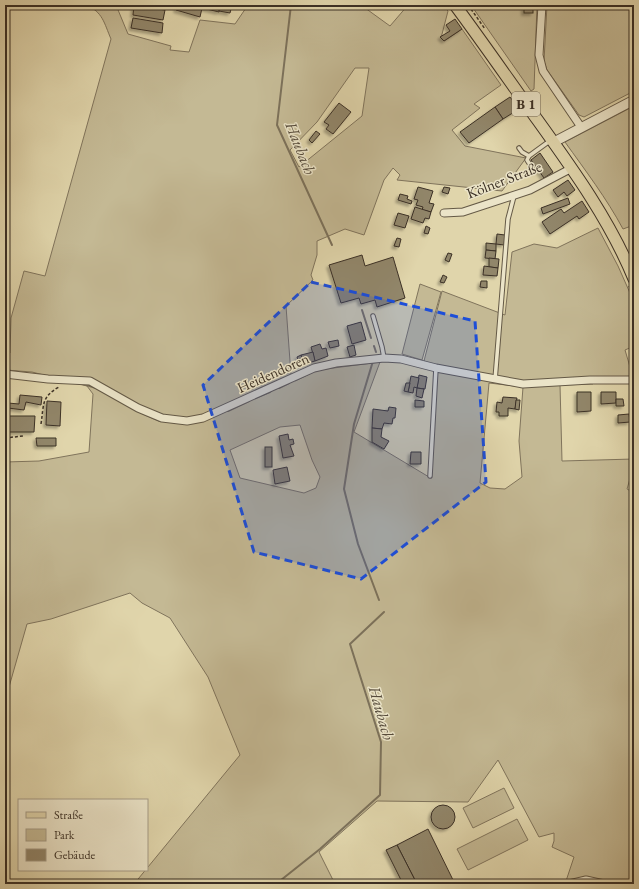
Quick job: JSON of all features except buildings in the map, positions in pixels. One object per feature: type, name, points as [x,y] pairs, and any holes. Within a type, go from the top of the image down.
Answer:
[{"type":"main road","name":"Kölner Straße","points":[[455,5],[572,168],[616,240],[634,279]]},
{"type":"street","points":[[542,5],[539,55],[540,62],[543,71],[581,127]]},
{"type":"street","points":[[553,141],[634,100]]},
{"type":"street","name":"Kölner Straße","points":[[444,213],[463,212],[530,190],[572,168]]},
{"type":"street","name":"Heidendoren","points":[[5,374],[90,382],[144,412],[162,418],[187,421],[204,418],[314,368],[336,363],[384,358],[401,359],[436,368],[523,384],[590,380],[634,380]]},
{"type":"street","points":[[569,884],[586,880],[604,884]]},
{"type":"lane","points":[[529,163],[527,160],[529,156],[553,141]]},
{"type":"lane","points":[[519,148],[522,152],[529,156]]},
{"type":"lane","points":[[495,380],[508,219],[514,195]]},
{"type":"lane","points":[[373,316],[384,358]]},
{"type":"lane","points":[[430,476],[436,368]]},
{"type":"path","points":[[471,10],[482,25]]},
{"type":"path","points":[[41,424],[44,401],[50,392]]},
{"type":"path","points":[[5,438],[23,436]]},
{"type":"highlighted area","points":[[311,282],[475,321],[486,482],[361,579],[254,552],[203,385]]},
{"type":"green space","points":[[86,5],[116,5],[128,34],[171,46],[170,50],[189,52],[200,20],[235,24],[248,5],[361,5],[390,26],[408,5],[442,5],[448,11],[441,38],[444,41],[462,29],[501,85],[474,104],[480,108],[452,130],[465,146],[526,158],[502,191],[397,180],[400,175],[393,168],[384,180],[364,235],[345,229],[317,241],[317,255],[311,275],[313,280],[286,306],[291,375],[295,381],[318,370],[380,362],[354,432],[429,477],[436,369],[424,361],[442,291],[505,315],[512,252],[534,244],[557,248],[598,228],[618,266],[634,302],[634,346],[625,350],[633,377],[593,378],[593,384],[560,385],[562,461],[634,459],[634,465],[627,489],[634,493],[634,678],[630,680],[634,688],[634,884],[561,884],[566,881],[574,857],[552,847],[554,833],[539,837],[498,760],[468,802],[377,801],[319,852],[335,884],[134,884],[145,871],[148,871],[148,867],[240,755],[208,677],[170,618],[142,603],[130,593],[51,619],[27,624],[5,701],[5,462],[39,461],[89,452],[93,394],[87,386],[32,372],[5,370],[5,353],[10,353],[11,318],[24,271],[45,276],[111,39],[100,15]],"holes":[[[355,68],[369,68],[362,116],[299,167],[290,150],[317,122]],[[489,383],[523,387],[519,441],[522,477],[505,489],[490,488],[480,483]],[[300,425],[312,460],[320,477],[316,488],[304,493],[240,478],[230,450],[280,427]]]},
{"type":"green space","points":[[471,5],[537,5],[534,89],[531,91]]},
{"type":"green space","points":[[547,5],[634,5],[634,91],[584,117],[579,115],[547,70],[544,61]]},
{"type":"green space","points":[[634,106],[634,225],[623,229],[603,196],[565,142]]},
{"type":"green space","points":[[420,284],[441,292],[422,360],[402,354]]},
{"type":"green space","points":[[504,788],[514,808],[473,828],[463,808]]},
{"type":"green space","points":[[517,819],[528,840],[468,870],[457,849]]},
{"type":"waterway","name":"Haubach","points":[[291,5],[277,125],[332,245]]},
{"type":"waterway","name":"Haubach","points":[[362,310],[371,338]]},
{"type":"waterway","name":"Haubach","points":[[374,346],[376,352]]},
{"type":"waterway","name":"Haubach","points":[[373,361],[354,424],[344,489],[358,544],[379,600]]},
{"type":"waterway","points":[[5,370],[18,372]]},
{"type":"waterway","points":[[279,388],[289,383]]},
{"type":"waterway","points":[[83,384],[96,388]]},
{"type":"waterway","points":[[255,398],[270,392]]},
{"type":"waterway","points":[[228,411],[249,401]]},
{"type":"waterway","points":[[142,413],[160,421]]},
{"type":"waterway","name":"Haubach","points":[[276,884],[320,849],[380,795],[381,742],[350,644],[384,612]]}]
